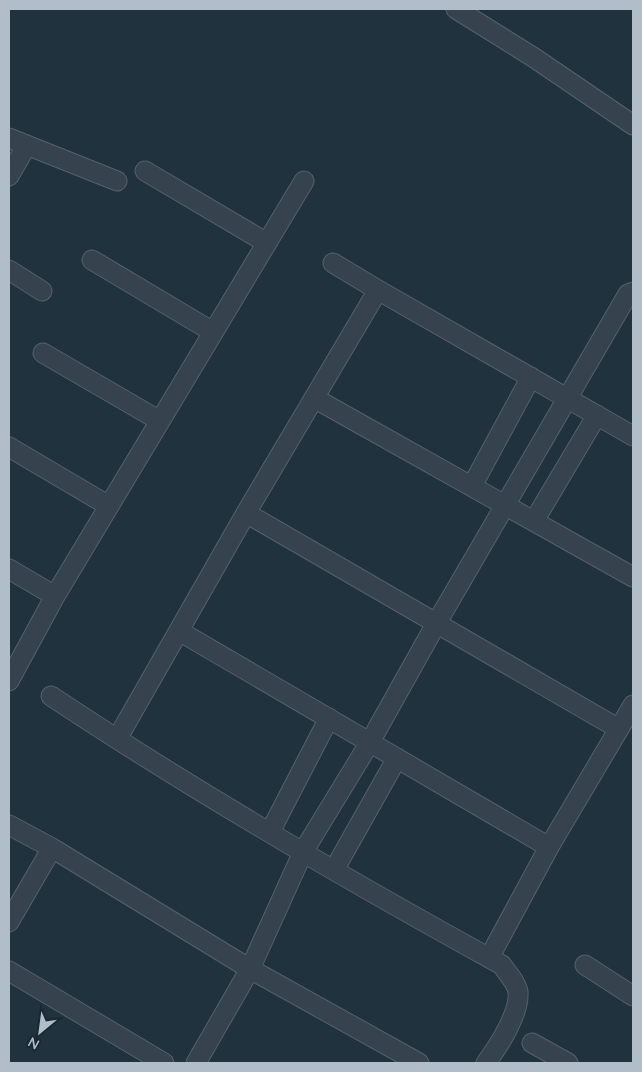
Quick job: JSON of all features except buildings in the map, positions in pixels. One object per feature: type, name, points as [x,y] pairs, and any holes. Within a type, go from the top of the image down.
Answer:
[{"type":"street","points":[[456,9],[533,57],[633,125]]},
{"type":"street","points":[[9,138],[117,181]]},
{"type":"street","points":[[9,176],[27,145]]},
{"type":"street","points":[[145,171],[267,242]]},
{"type":"street","points":[[9,681],[56,596],[304,180]]},
{"type":"street","points":[[92,260],[214,332]]},
{"type":"street","points":[[333,262],[378,290],[633,436]]},
{"type":"street","points":[[9,270],[42,291]]},
{"type":"street","points":[[117,739],[246,513],[378,290]]},
{"type":"street","points":[[196,1063],[250,969],[303,852],[370,742],[436,624],[628,294],[633,292]]},
{"type":"street","points":[[43,353],[160,421]]},
{"type":"street","points":[[472,486],[531,377]]},
{"type":"street","points":[[314,398],[506,504],[633,577]]},
{"type":"street","points":[[534,521],[597,415]]},
{"type":"street","points":[[9,447],[109,506]]},
{"type":"street","points":[[246,513],[619,729]]},
{"type":"street","points":[[9,569],[56,596]]},
{"type":"street","points":[[180,631],[549,847]]},
{"type":"street","points":[[51,696],[117,739],[303,852],[502,965],[518,992],[515,1012],[486,1063]]},
{"type":"street","points":[[489,958],[549,847],[633,705]]},
{"type":"street","points":[[270,832],[329,718]]},
{"type":"street","points":[[334,870],[397,758]]},
{"type":"street","points":[[9,825],[52,848],[250,969],[419,1063]]},
{"type":"street","points":[[9,922],[52,848]]},
{"type":"street","points":[[585,965],[633,996]]},
{"type":"street","points":[[9,971],[164,1063]]},
{"type":"street","points":[[532,1043],[568,1063]]}]
